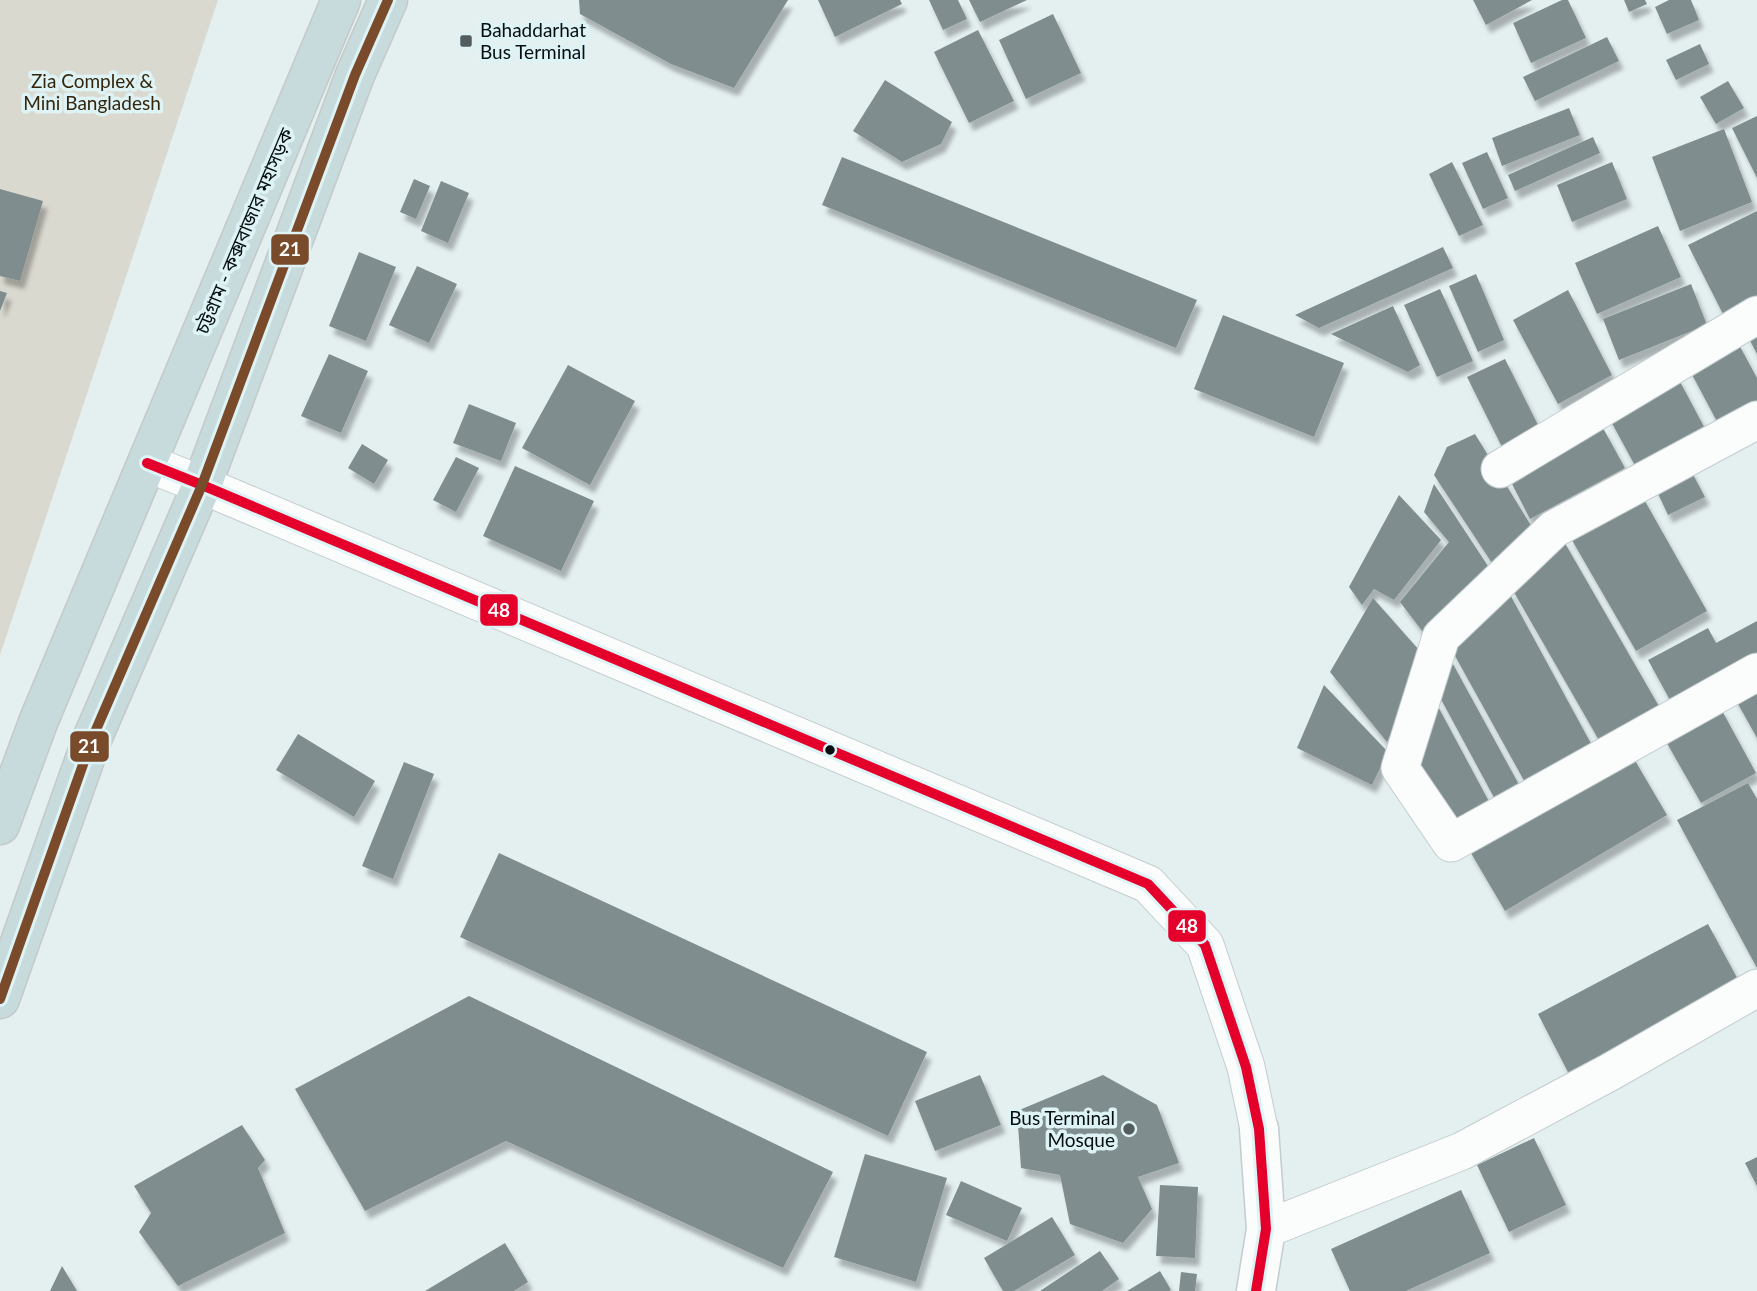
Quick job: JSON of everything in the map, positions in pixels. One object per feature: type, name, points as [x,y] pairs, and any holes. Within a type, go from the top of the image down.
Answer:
[{"type":"highway","name":"চট্টগ্রাম - কক্সবাজার মহাসড়ক","points":[[0,825],[39,720],[341,0]]},
{"type":"highway","points":[[0,999],[92,739],[202,485],[355,75],[388,0]]},
{"type":"main road","points":[[1256,1291],[1266,1229],[1259,1129]]},
{"type":"street","points":[[1500,469],[1757,315]]},
{"type":"street","points":[[1757,420],[1554,529],[1441,637],[1400,768],[1451,844],[1757,672]]},
{"type":"street","points":[[147,463],[1148,884],[1205,945],[1245,1067],[1259,1129]]},
{"type":"street","points":[[1266,1229],[1462,1151],[1610,1072],[1757,988]]},
{"type":"green space","name":"Zia Complex & Mini Bangladesh","points":[[0,0],[218,0],[0,655]]},
{"type":"building","points":[[579,0],[788,0],[734,88],[671,64],[580,14]]},
{"type":"building","points":[[818,0],[900,0],[902,4],[835,37]]},
{"type":"building","points":[[929,0],[958,0],[967,19],[943,30]]},
{"type":"building","points":[[969,0],[1027,0],[980,22]]},
{"type":"building","points":[[1473,0],[1532,0],[1486,25]]},
{"type":"building","points":[[1562,0],[1568,0],[1586,38],[1531,63],[1513,23]]},
{"type":"building","points":[[1624,0],[1645,0],[1647,4],[1629,12]]},
{"type":"building","points":[[1669,0],[1691,0],[1699,20],[1667,34],[1655,7]]},
{"type":"building","points":[[1053,14],[1081,73],[1026,99],[999,40]]},
{"type":"building","points":[[978,30],[1014,101],[969,123],[934,52]]},
{"type":"building","points":[[1607,37],[1619,61],[1535,101],[1523,77]]},
{"type":"building","points":[[1700,44],[1709,64],[1676,80],[1666,60]]},
{"type":"building","points":[[885,80],[952,122],[941,144],[902,162],[853,131]]},
{"type":"building","points":[[1728,81],[1744,108],[1716,124],[1700,97]]},
{"type":"building","points":[[1569,108],[1580,135],[1502,166],[1492,138]]},
{"type":"building","points":[[1757,116],[1757,178],[1732,128]]},
{"type":"building","points":[[1724,129],[1752,202],[1680,231],[1652,157]]},
{"type":"building","points":[[1593,137],[1600,153],[1515,191],[1508,175]]},
{"type":"building","points":[[1487,152],[1508,198],[1483,209],[1462,163]]},
{"type":"building","points":[[842,157],[1197,300],[1176,348],[822,205]]},
{"type":"building","points":[[1452,162],[1483,225],[1459,236],[1429,174]]},
{"type":"building","points":[[1612,162],[1627,199],[1572,222],[1557,185]]},
{"type":"building","points":[[414,179],[430,186],[416,219],[400,212]]},
{"type":"building","points":[[441,181],[469,193],[448,243],[421,231]]},
{"type":"building","points":[[0,189],[43,201],[20,281],[0,276]]},
{"type":"building","points":[[1757,211],[1757,299],[1724,316],[1688,245]]},
{"type":"building","points":[[1658,226],[1681,277],[1597,314],[1575,263]]},
{"type":"building","points":[[1443,247],[1453,268],[1319,328],[1295,315]]},
{"type":"building","points":[[359,252],[396,267],[366,341],[329,326]]},
{"type":"building","points":[[417,266],[457,284],[429,343],[389,325]]},
{"type":"building","points":[[1476,274],[1504,340],[1478,352],[1449,286]]},
{"type":"building","points":[[1691,284],[1707,325],[1619,360],[1603,319]]},
{"type":"building","points":[[1440,289],[1473,361],[1437,377],[1404,305]]},
{"type":"building","points":[[1568,290],[1612,375],[1558,404],[1513,320]]},
{"type":"building","points":[[0,291],[7,293],[0,311]]},
{"type":"building","points":[[1393,306],[1420,365],[1408,372],[1331,334]]},
{"type":"building","points":[[1223,315],[1344,363],[1314,437],[1194,389]]},
{"type":"building","points":[[1757,327],[1757,354],[1746,333]]},
{"type":"building","points":[[1737,341],[1757,378],[1757,413],[1722,431],[1688,367]]},
{"type":"building","points":[[329,354],[368,371],[341,433],[301,416]]},
{"type":"building","points":[[1505,359],[1544,437],[1506,455],[1467,377]]},
{"type":"building","points":[[568,365],[635,401],[590,485],[522,448]]},
{"type":"building","points":[[1677,376],[1709,436],[1639,473],[1607,414]]},
{"type":"building","points":[[469,404],[516,423],[501,461],[453,443]]},
{"type":"building","points":[[1603,428],[1625,468],[1530,519],[1509,478]]},
{"type":"building","points":[[1475,434],[1538,537],[1494,566],[1434,475],[1447,447]]},
{"type":"building","points":[[362,444],[388,460],[374,484],[348,468]]},
{"type":"building","points":[[456,457],[479,468],[456,512],[433,500]]},
{"type":"building","points":[[515,466],[594,501],[561,571],[483,536]]},
{"type":"building","points":[[1689,467],[1705,497],[1668,515],[1654,485]]},
{"type":"building","points":[[1434,484],[1488,566],[1423,632],[1400,602],[1449,542],[1424,512]]},
{"type":"building","points":[[1641,494],[1707,611],[1636,651],[1569,535]]},
{"type":"building","points":[[1399,495],[1441,540],[1394,600],[1374,589],[1362,605],[1349,587]]},
{"type":"building","points":[[1562,538],[1660,708],[1600,742],[1511,587]]},
{"type":"building","points":[[1507,589],[1594,749],[1527,786],[1449,645]]},
{"type":"building","points":[[1373,598],[1427,659],[1387,742],[1330,672]]},
{"type":"building","points":[[1757,621],[1757,654],[1670,700],[1648,660],[1708,628],[1716,643]]},
{"type":"building","points":[[1448,655],[1522,790],[1497,803],[1436,690]]},
{"type":"building","points":[[1757,682],[1757,738],[1733,695]]},
{"type":"building","points":[[1324,685],[1388,752],[1372,785],[1297,748]]},
{"type":"building","points":[[1434,699],[1492,807],[1451,831],[1410,761]]},
{"type":"building","points":[[1720,707],[1756,773],[1701,803],[1664,738]]},
{"type":"building","points":[[298,734],[375,781],[354,817],[276,770]]},
{"type":"building","points":[[1630,752],[1667,815],[1505,911],[1468,848]]},
{"type":"building","points":[[404,762],[434,774],[393,879],[362,866]]},
{"type":"building","points":[[1748,783],[1757,799],[1757,968],[1677,820]]},
{"type":"building","points":[[499,853],[927,1052],[888,1136],[460,937]]},
{"type":"building","points":[[1708,924],[1741,985],[1570,1076],[1538,1014]]},
{"type":"building","points":[[469,996],[833,1172],[783,1268],[506,1141],[365,1211],[295,1089]]},
{"type":"building","points":[[980,1075],[1001,1125],[935,1151],[915,1101]]},
{"type":"building","points":[[1103,1075],[1157,1105],[1179,1163],[1138,1177],[1152,1209],[1123,1243],[1070,1224],[1060,1175],[1021,1168],[1017,1111]]},
{"type":"building","points":[[242,1125],[265,1160],[258,1168],[285,1233],[178,1286],[139,1232],[151,1213],[134,1186]]},
{"type":"building","points":[[1534,1138],[1566,1205],[1509,1232],[1477,1165]]},
{"type":"building","points":[[865,1154],[947,1178],[916,1282],[834,1257]]},
{"type":"building","points":[[1757,1157],[1757,1186],[1745,1163]]},
{"type":"building","points":[[961,1181],[1022,1208],[1007,1241],[946,1215]]},
{"type":"building","points":[[1160,1185],[1198,1187],[1195,1258],[1156,1256]]},
{"type":"building","points":[[1461,1190],[1490,1253],[1406,1291],[1350,1291],[1331,1249]]},
{"type":"building","points":[[1052,1217],[1075,1255],[1014,1291],[1003,1291],[984,1258]]},
{"type":"building","points":[[505,1243],[528,1282],[514,1291],[425,1291]]},
{"type":"building","points":[[1100,1251],[1119,1279],[1102,1291],[1040,1291]]},
{"type":"building","points":[[62,1266],[77,1291],[50,1291]]},
{"type":"building","points":[[1160,1271],[1171,1290],[1127,1291]]},
{"type":"building","points":[[1181,1272],[1197,1274],[1195,1291],[1179,1291]]},
{"type":"transit line","name":"21","points":[[0,999],[92,739],[202,485],[355,75],[388,0]]},
{"type":"transit line","name":"48","points":[[147,463],[1148,884],[1205,945],[1246,1067],[1259,1129],[1266,1229],[1256,1291]]},
{"type":"place","name":"Bahaddarhat Bus Terminal","points":[[466,41]]},
{"type":"place","name":"Bus Terminal Mosque","points":[[1129,1129]]}]
